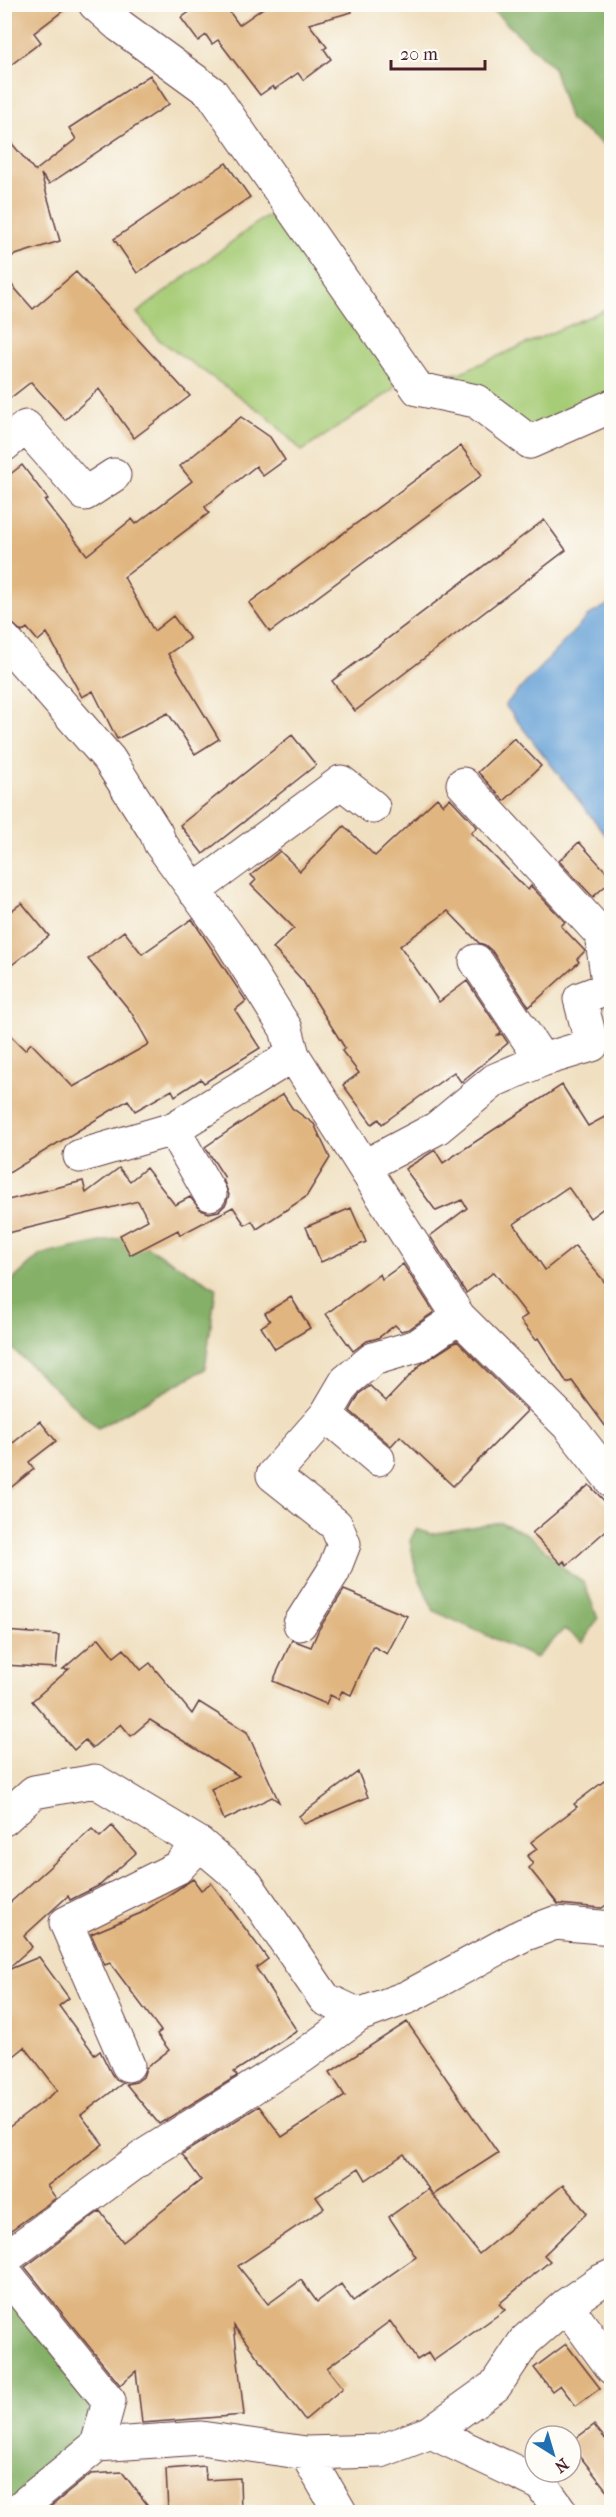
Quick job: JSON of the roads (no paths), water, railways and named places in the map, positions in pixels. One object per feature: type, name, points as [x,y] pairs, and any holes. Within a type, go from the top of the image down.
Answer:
[{"type":"street","points":[[95,4],[120,26],[212,93],[418,389],[476,401],[530,442],[612,406]]},
{"type":"street","points":[[4,445],[26,427],[85,494],[114,475]]},
{"type":"street","points":[[4,639],[109,759],[160,843],[229,938],[286,1029],[293,1055],[459,1317],[568,1425],[612,1481]]},
{"type":"street","points":[[194,891],[341,782],[373,807]]},
{"type":"street","points":[[365,1166],[437,1128],[495,1080],[542,1060],[592,1045],[580,999],[610,988],[601,934],[463,784]]},
{"type":"street","points":[[476,961],[542,1060]]},
{"type":"street","points":[[80,1156],[173,1129],[293,1055]]},
{"type":"street","points":[[173,1129],[210,1194]]},
{"type":"street","points":[[300,1624],[333,1572],[344,1544],[336,1525],[273,1475],[326,1415],[346,1381],[373,1359],[417,1346],[459,1317]]},
{"type":"street","points":[[326,1415],[378,1460]]},
{"type":"street","points":[[4,1819],[34,1792],[95,1781],[200,1844],[245,1882],[325,1999],[359,2015]]},
{"type":"street","points":[[128,2065],[66,1923],[177,1868],[200,1844]]},
{"type":"street","points":[[4,2259],[147,2154],[303,2056],[359,2015],[408,1997],[523,1935],[555,1923],[612,1928]]},
{"type":"street","points":[[4,2271],[109,2401],[97,2445],[15,2512]]},
{"type":"street","points":[[97,2445],[201,2439],[306,2453],[381,2451],[431,2432],[495,2386],[525,2341],[566,2305],[599,2282],[612,2276]]},
{"type":"street","points":[[566,2305],[612,2368]]},
{"type":"street","points":[[431,2432],[541,2484],[561,2512]]},
{"type":"street","points":[[306,2453],[340,2512]]},
{"type":"water","points":[[611,603],[611,842],[505,705],[589,615]]}]
